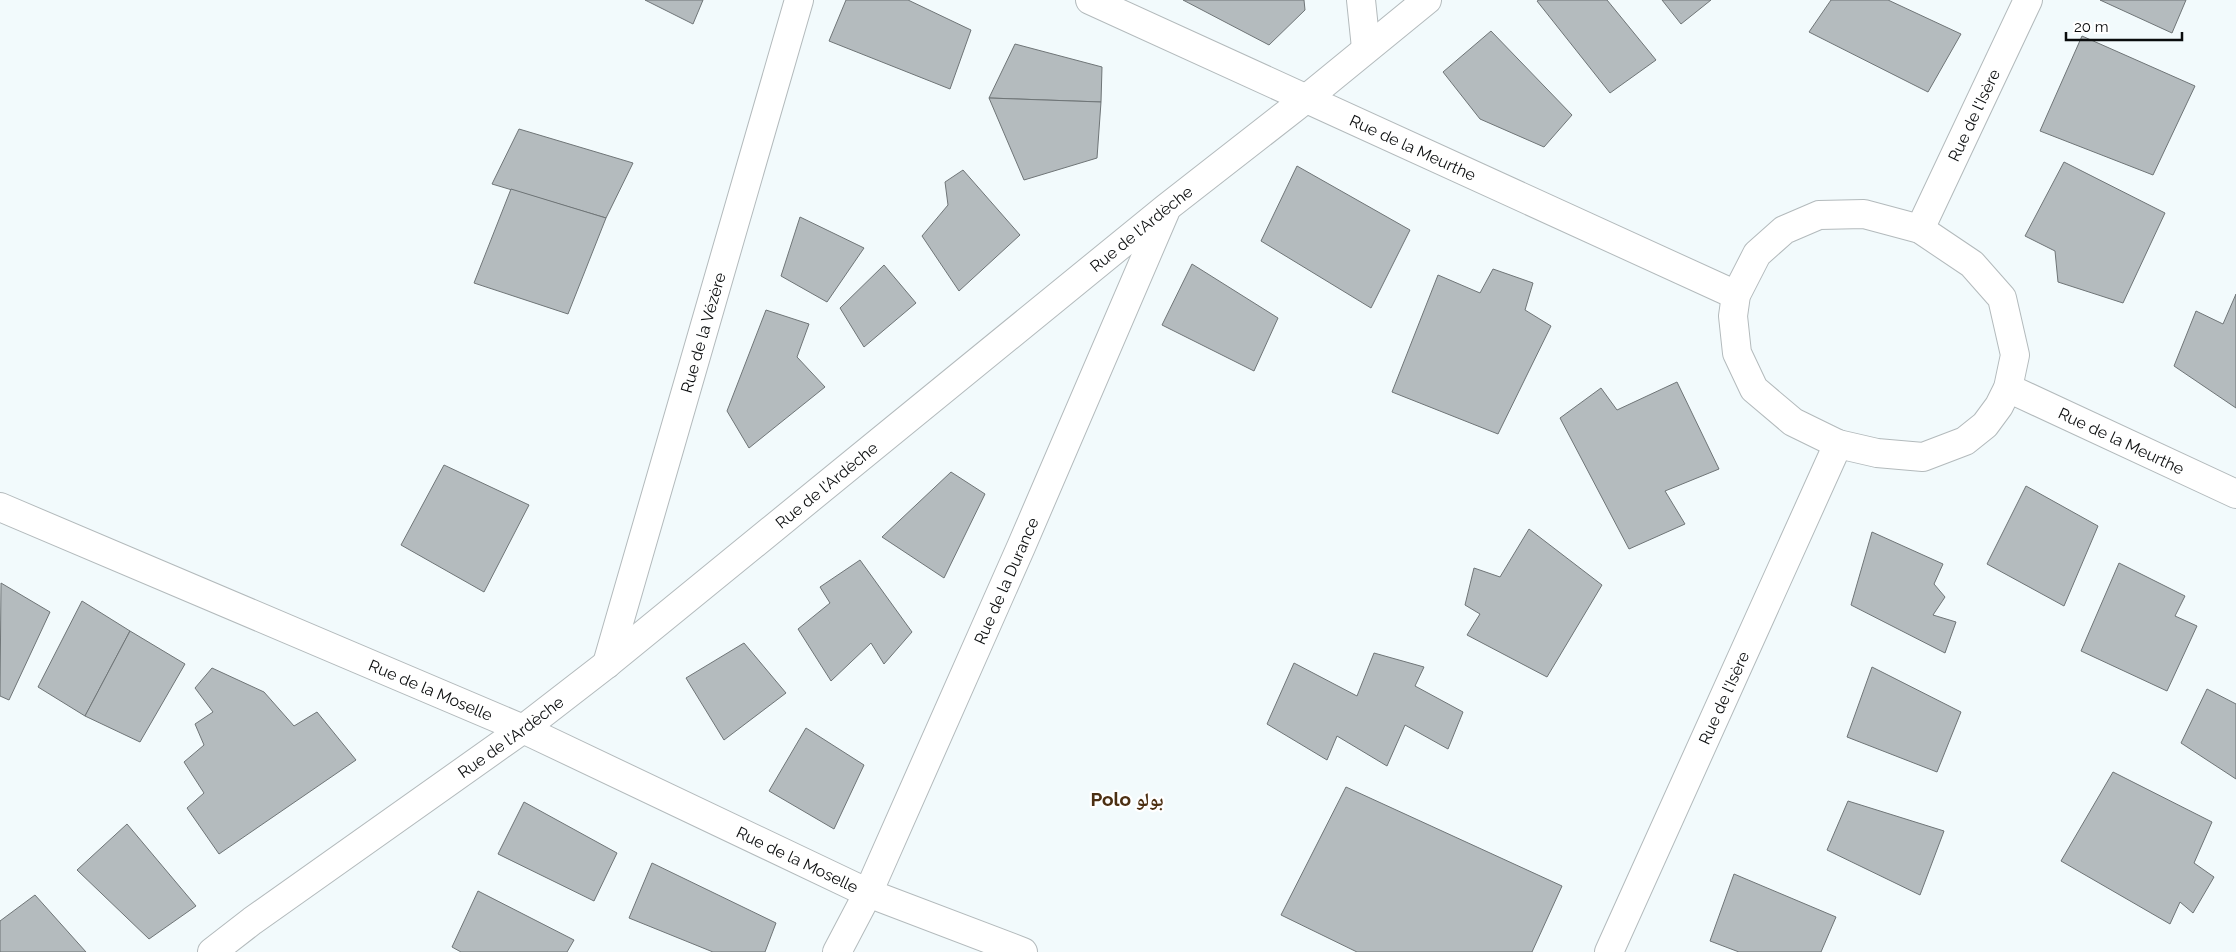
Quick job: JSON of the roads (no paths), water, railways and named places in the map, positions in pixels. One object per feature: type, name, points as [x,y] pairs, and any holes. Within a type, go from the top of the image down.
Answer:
[{"type":"street","name":"Rue de la Vézère","points":[[607,664],[799,0]]},
{"type":"street","name":"Rue de la Meurthe","points":[[1090,0],[1736,295]]},
{"type":"street","points":[[1361,0],[1366,48]]},
{"type":"street","name":"Rue de l'Ardèche","points":[[212,952],[252,921],[523,729],[607,664],[1166,208],[1307,98],[1427,0]]},
{"type":"street","name":"Rue de l'Isère","points":[[1920,229],[2028,0]]},
{"type":"street","name":"Rue de la Durance","points":[[837,952],[868,893],[1021,548],[1166,208]]},
{"type":"street","points":[[1864,214],[1920,229],[1972,264],[2002,298],[2014,355],[2008,388],[1994,412],[1985,425],[1965,441],[1923,457],[1876,454],[1838,444],[1793,422],[1754,389],[1737,354],[1733,316],[1736,295],[1757,254],[1784,230],[1819,215],[1864,214]]},
{"type":"street","name":"Rue de la Meurthe","points":[[2008,388],[2236,494]]},
{"type":"street","name":"Rue de l'Isère","points":[[1609,952],[1838,444]]},
{"type":"street","name":"Rue de la Moselle","points":[[0,507],[523,729],[868,893],[1023,952]]},
{"type":"district","name":"Polo بولو","points":[[1127,799]]}]
